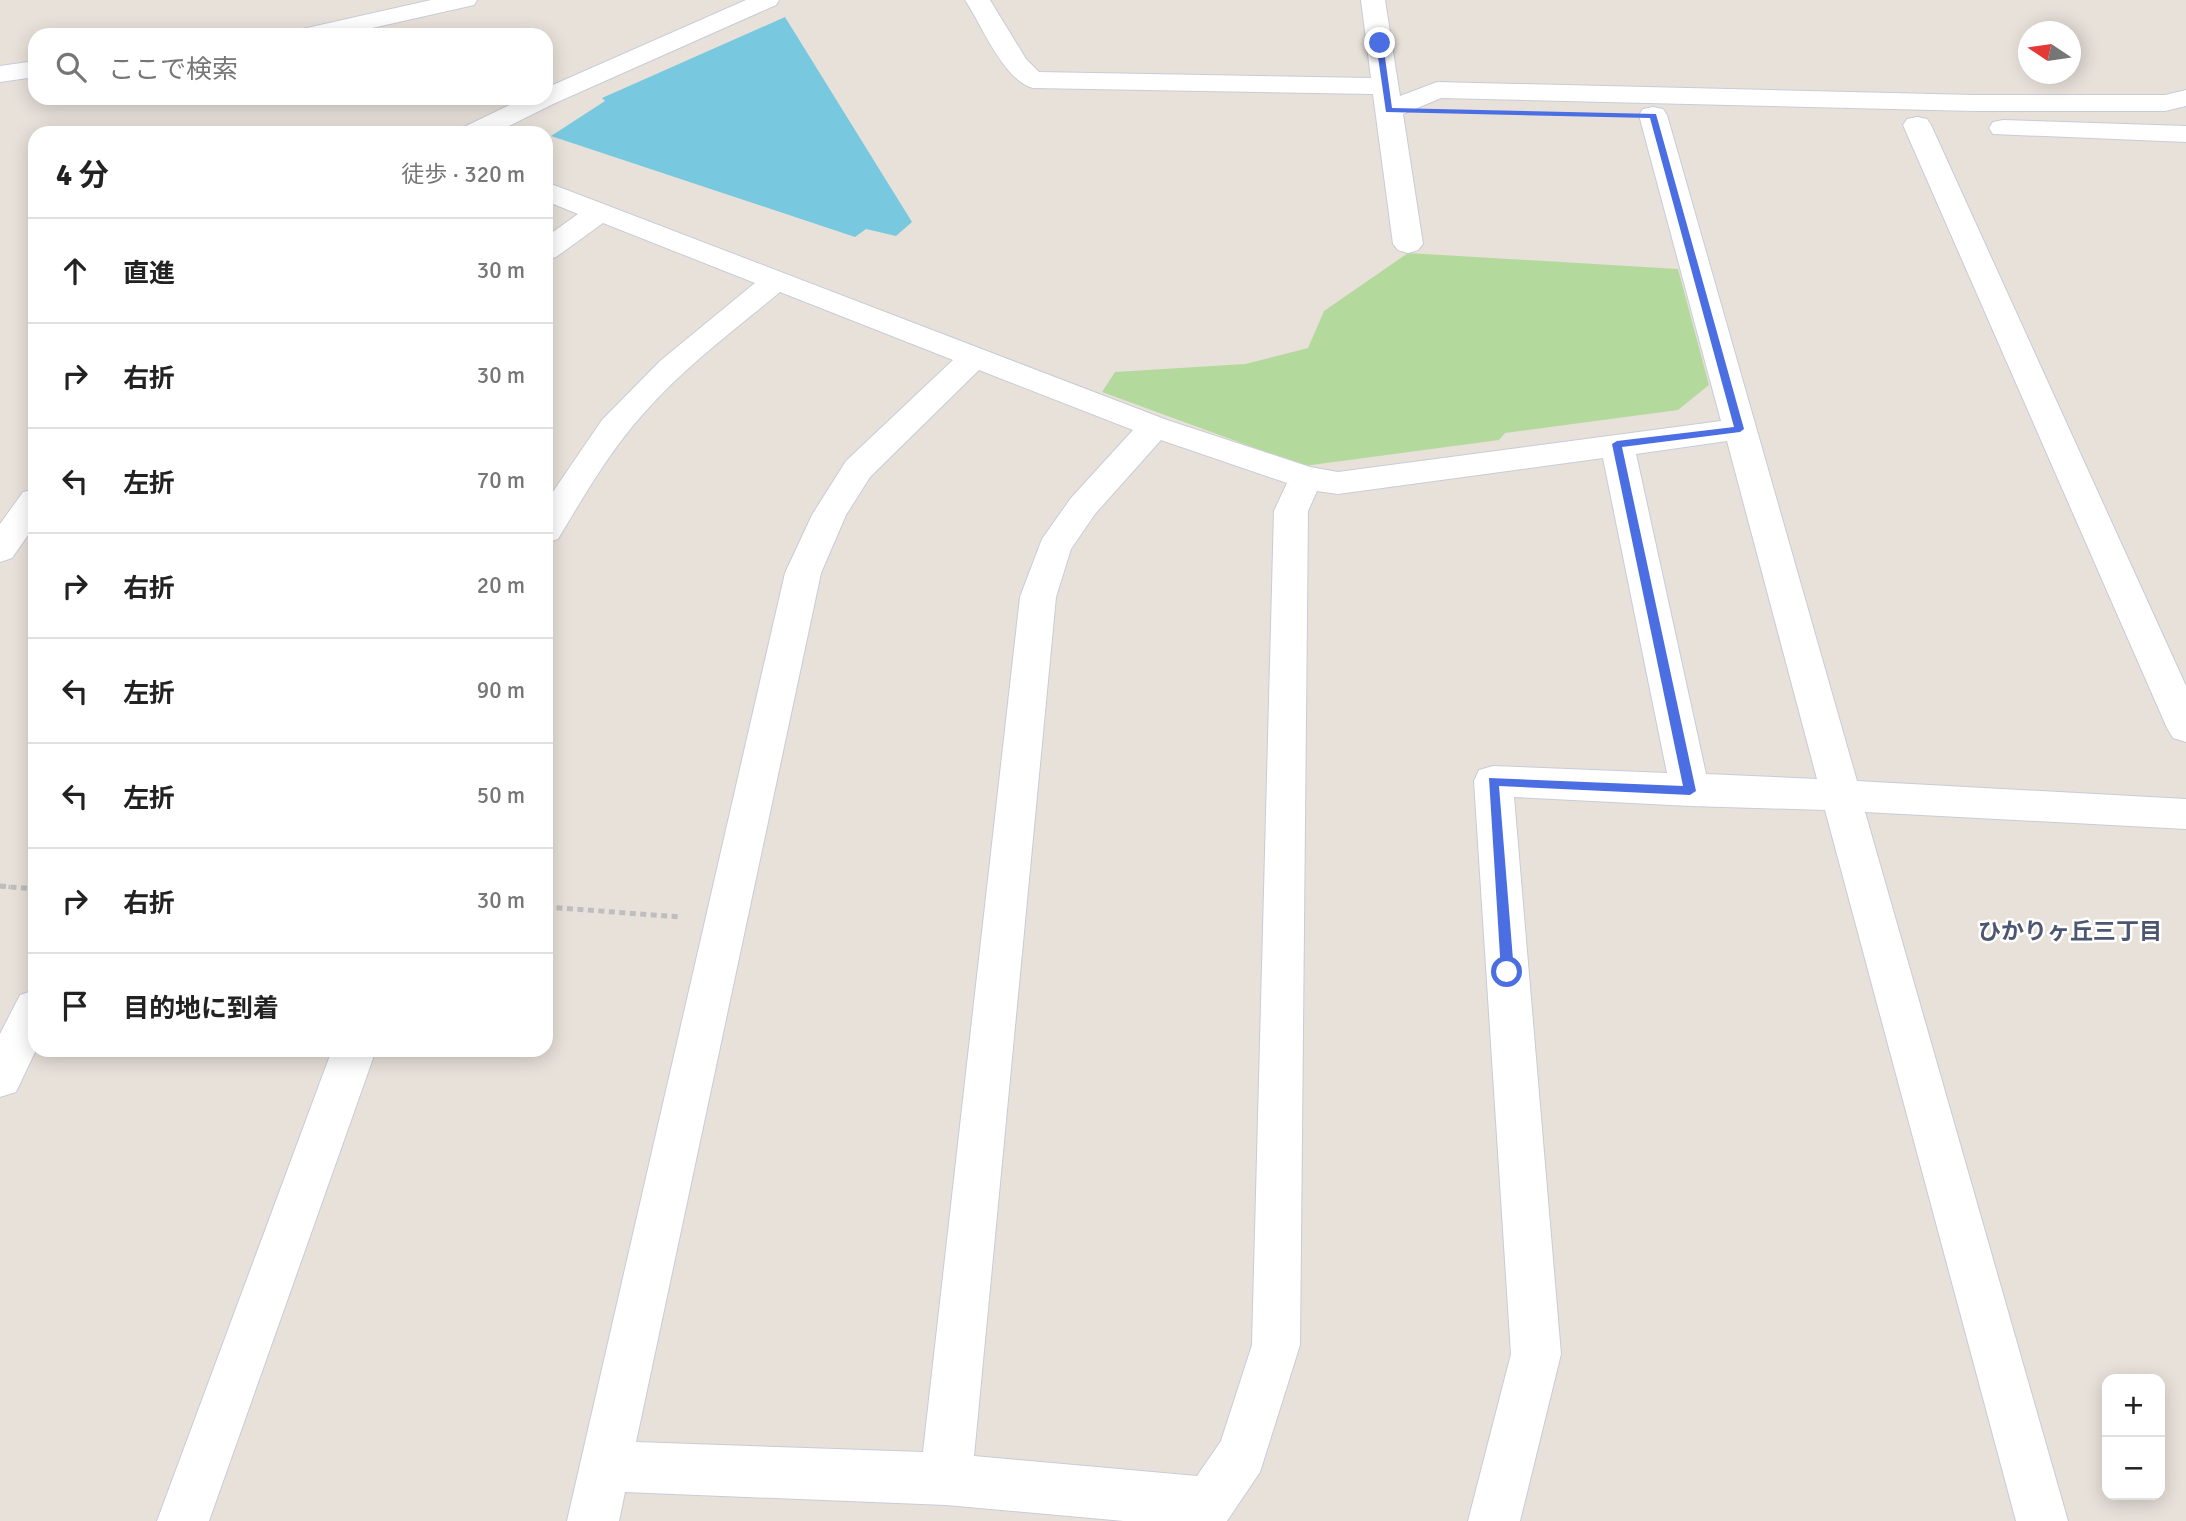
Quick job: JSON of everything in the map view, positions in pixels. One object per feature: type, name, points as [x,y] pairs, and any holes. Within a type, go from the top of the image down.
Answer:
[{"type":"street","points":[[339,28],[465,0]]},
{"type":"street","points":[[553,95],[767,0]]},
{"type":"street","points":[[977,0],[989,12],[1021,73],[1033,80],[1388,98],[1653,116],[2186,134]]},
{"type":"street","points":[[1373,0],[1408,244]]},
{"type":"street","points":[[0,74],[28,70]]},
{"type":"street","points":[[1388,98],[1437,90],[1974,103],[2165,103],[2186,98]]},
{"type":"street","points":[[488,126],[532,105]]},
{"type":"street","points":[[1653,116],[2042,1521]]},
{"type":"street","points":[[1917,125],[2186,728]]},
{"type":"street","points":[[553,194],[1155,426],[1306,478],[1339,483],[1740,429]]},
{"type":"street","points":[[553,246],[599,212]]},
{"type":"street","points":[[553,519],[580,474],[615,426],[659,380],[777,280]]},
{"type":"street","points":[[593,1521],[803,573],[829,515],[858,469],[974,357]]},
{"type":"street","points":[[946,1479],[1038,597],[1054,547],[1083,506],[1155,426]]},
{"type":"street","points":[[1617,444],[1690,791]]},
{"type":"street","points":[[605,1466],[946,1479],[1209,1503],[1242,1454],[1276,1345],[1292,511],[1306,478]]},
{"type":"street","points":[[0,550],[28,510]]},
{"type":"street","points":[[1494,1521],[1536,1354],[1493,781],[1841,795],[2186,814]]},
{"type":"street","points":[[0,1077],[28,1022]]},
{"type":"street","points":[[183,1521],[351,1057]]},
{"type":"path","points":[[0,886],[28,888]]},
{"type":"path","points":[[553,908],[726,921]]},
{"type":"green space","points":[[1408,253],[1678,269],[1709,385],[1678,410],[1505,433],[1499,440],[1304,466],[1102,392],[1115,372],[1245,364],[1308,348],[1324,311]]},
{"type":"water","points":[[785,17],[912,222],[896,236],[866,229],[855,237],[553,137],[605,101],[602,98]]},
{"type":"district","name":"ひかりヶ丘三丁目","points":[[2070,931]]},
{"type":"route","points":[[1380,43],[1389,110],[1653,116],[1740,429],[1617,444],[1690,791],[1493,781],[1507,972]]}]
